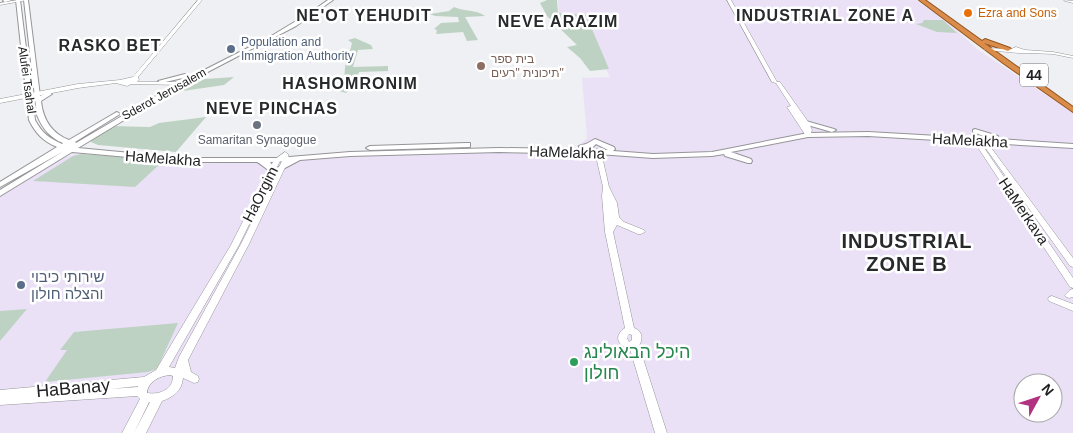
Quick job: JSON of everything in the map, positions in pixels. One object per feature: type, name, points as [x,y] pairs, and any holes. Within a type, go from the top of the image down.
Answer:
[{"type":"highway","name":"44","points":[[922,0],[992,49],[1073,110]]},
{"type":"highway","name":"44","points":[[930,0],[985,41],[992,49],[1073,102]]},
{"type":"highway","points":[[985,41],[1011,50]]},
{"type":"highway","points":[[1010,59],[1004,53],[1011,50]]},
{"type":"main road","name":"Alufei Tsahal","points":[[26,0],[39,114],[43,125],[55,137],[72,147]]},
{"type":"main road","name":"Sderot Jerusalem","points":[[0,185],[90,138],[174,83],[286,25],[325,0]]},
{"type":"main road","name":"Sderot Jerusalem","points":[[0,194],[56,160],[159,85],[174,83],[283,32],[307,18],[330,0]]},
{"type":"main road","name":"Alufei Tsahal","points":[[9,1],[32,120],[38,132],[45,140],[72,147]]},
{"type":"main road","points":[[283,32],[302,27]]},
{"type":"main road","points":[[159,85],[186,76]]},
{"type":"main road","points":[[38,95],[48,93]]},
{"type":"main road","points":[[19,101],[29,98]]},
{"type":"main road","name":"HaMelakha","points":[[72,147],[158,158],[166,165],[184,160],[257,160],[280,162],[440,145],[582,148],[653,156],[722,153],[807,130],[962,140],[979,139]]},
{"type":"main road","name":"HaMelakha","points":[[611,151],[721,149],[807,130],[1073,145]]},
{"type":"main road","points":[[90,138],[89,144],[98,148]]},
{"type":"main road","points":[[979,139],[996,140],[990,150]]},
{"type":"main road","points":[[56,160],[72,147]]},
{"type":"main road","name":"HaMelakha","points":[[72,147],[289,163],[302,158],[434,151],[600,156]]},
{"type":"main road","points":[[600,156],[604,156],[611,151]]},
{"type":"main road","points":[[722,153],[736,155],[748,161]]},
{"type":"street","points":[[9,1],[26,0]]},
{"type":"street","points":[[122,81],[194,0]]},
{"type":"street","points":[[135,80],[149,58],[200,0]]},
{"type":"street","points":[[731,0],[742,25],[807,130]]},
{"type":"street","points":[[1066,0],[1073,2]]},
{"type":"street","points":[[992,49],[1025,53],[1026,51],[1053,53],[1073,58]]},
{"type":"street","points":[[48,93],[135,80],[159,85]]},
{"type":"street","points":[[0,103],[38,95]]},
{"type":"street","points":[[0,103],[19,101]]},
{"type":"street","name":"HaMerkava","points":[[979,139],[990,150],[1073,264]]},
{"type":"street","name":"HaMerkava","points":[[979,139],[1073,285]]},
{"type":"street","points":[[600,156],[610,218],[609,232],[630,331],[623,333],[622,339],[625,343],[633,344],[661,433]]},
{"type":"street","name":"HaOrgim","points":[[158,398],[176,387],[179,382],[178,374],[183,360],[245,244],[280,162]]},
{"type":"street","name":"HaOrgim","points":[[160,372],[235,245],[280,162]]},
{"type":"street","points":[[606,187],[611,192],[616,219],[614,226],[609,232]]},
{"type":"street","points":[[616,219],[641,232]]},
{"type":"street","points":[[1052,299],[1073,308]]},
{"type":"street","points":[[183,360],[186,374],[194,380]]},
{"type":"street","points":[[128,433],[145,390],[160,372],[171,371],[178,374]]},
{"type":"street","points":[[140,433],[158,398],[145,390]]},
{"type":"street","name":"HaBanay","points":[[0,394],[145,390]]},
{"type":"street","name":"HaBanay","points":[[0,400],[145,390]]},
{"type":"shaded area","points":[[558,0],[916,0],[952,26],[977,49],[1073,113],[1073,433],[0,433],[0,196],[58,160],[75,154],[173,164],[336,156],[433,155],[496,148],[566,149],[578,146],[587,138],[582,78],[610,77],[578,16],[559,15]]},
{"type":"green space","points":[[547,0],[557,0],[558,13],[586,15],[609,69],[590,71],[580,58],[567,47],[577,45],[547,16],[540,3]]},
{"type":"green space","points":[[454,7],[477,12],[485,16],[465,17],[478,40],[467,41],[463,32],[436,34],[437,30],[434,29],[441,23],[459,22],[458,17],[430,14],[449,11]]},
{"type":"green space","points":[[924,20],[943,20],[957,33],[937,32],[916,24],[922,23]]},
{"type":"green space","points":[[355,38],[371,45],[373,49],[358,50],[353,67],[388,66],[388,71],[359,72],[353,87],[346,93],[339,91],[344,81],[345,67],[352,43],[348,40]]},
{"type":"green space","points":[[234,77],[224,85],[169,93],[191,80]]},
{"type":"green space","points":[[206,117],[176,152],[98,145],[91,142],[92,138],[112,126],[150,127],[159,123]]},
{"type":"green space","points":[[81,154],[155,159],[160,164],[135,187],[33,181],[73,156]]},
{"type":"green space","points":[[27,309],[0,341],[0,311]]},
{"type":"green space","points":[[178,323],[157,369],[148,372],[45,382],[67,350],[60,350],[74,332]]},
{"type":"place","name":"Ezra and Sons","points":[[968,13]]},
{"type":"place","name":"Population and Immigration Authority","points":[[231,49]]},
{"type":"place","name":"בית ספר תיכונית \"רעים\"","points":[[481,66]]},
{"type":"place","name":"Samaritan Synagogue","points":[[257,125]]},
{"type":"place","name":"שירותי כיבוי והצלה חולון","points":[[21,285]]},
{"type":"place","name":"היכל הבאולינג חולון","points":[[574,362]]},
{"type":"district","name":"NE'OT YEHUDIT","points":[[364,15]]},
{"type":"district","name":"INDUSTRIAL ZONE A","points":[[825,15]]},
{"type":"district","name":"NEVE ARAZIM","points":[[558,21]]},
{"type":"district","name":"RASKO BET","points":[[110,45]]},
{"type":"district","name":"HASHOMRONIM","points":[[350,83]]},
{"type":"district","name":"NEVE PINCHAS","points":[[272,108]]},
{"type":"district","name":"INDUSTRIAL ZONE B","points":[[907,252]]}]
